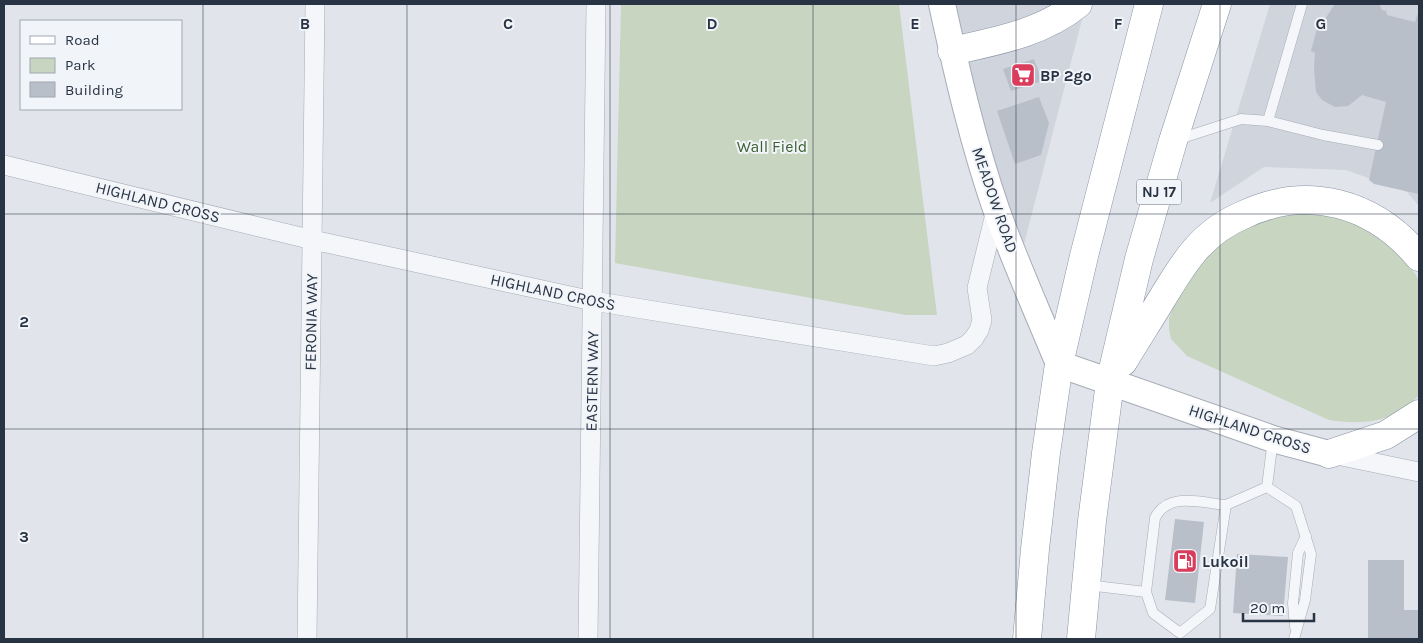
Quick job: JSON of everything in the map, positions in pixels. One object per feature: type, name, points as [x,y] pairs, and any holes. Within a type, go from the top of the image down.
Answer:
[{"type":"highway","points":[[952,51],[1032,31],[1049,23],[1078,4]]},
{"type":"highway","points":[[1027,639],[1034,549],[1059,364],[1084,256],[1149,4]]},
{"type":"highway","name":"NJ 17","points":[[1081,639],[1092,521],[1098,378],[1139,259],[1173,141],[1217,4]]},
{"type":"highway","points":[[1098,378],[1195,250],[1210,235],[1224,225],[1254,209],[1294,200],[1315,200],[1341,204],[1376,219],[1407,242],[1419,257]]},
{"type":"highway","points":[[1328,454],[1386,435],[1419,414]]},
{"type":"main road","name":"MEADOW ROAD","points":[[942,4],[970,126],[996,210],[1059,364]]},
{"type":"main road","points":[[1059,364],[1098,378]]},
{"type":"main road","name":"HIGHLAND CROSS","points":[[1098,378],[1273,439],[1328,454]]},
{"type":"street","name":"FERONIA WAY","points":[[307,639],[315,4]]},
{"type":"street","name":"EASTERN WAY","points":[[588,639],[596,4]]},
{"type":"street","name":"HIGHLAND CROSS","points":[[4,165],[312,240],[593,301],[934,356],[948,353],[967,345],[979,330],[982,320],[977,288],[996,210]]},
{"type":"street","name":"HIGHLAND CROSS","points":[[1328,454],[1419,472]]},
{"type":"lane","points":[[1268,121],[1302,4]]},
{"type":"lane","points":[[1173,141],[1241,119],[1268,121],[1323,135],[1378,145]]},
{"type":"lane","points":[[1267,487],[1273,439]]},
{"type":"lane","points":[[1226,506],[1210,609],[1180,636],[1153,613],[1146,592],[1155,518],[1160,510],[1179,500],[1226,506],[1267,487]]},
{"type":"lane","points":[[1267,487],[1296,506],[1311,554],[1305,600],[1295,636]]},
{"type":"lane","points":[[1086,585],[1146,592]]},
{"type":"shaded area","points":[[951,4],[1086,4],[1022,252],[995,179]]},
{"type":"shaded area","points":[[1270,4],[1419,4],[1419,206],[1407,192],[1346,170],[1264,167],[1210,203]]},
{"type":"green space","name":"Wall Field","points":[[621,4],[899,4],[937,315],[906,315],[615,263]]},
{"type":"green space","points":[[1307,212],[1334,215],[1372,232],[1403,257],[1419,280],[1419,395],[1389,417],[1366,422],[1329,420],[1187,356],[1171,339],[1169,318],[1181,289],[1198,265],[1220,243],[1249,224],[1280,214]]},
{"type":"building","points":[[1335,4],[1379,4],[1382,10],[1386,11],[1387,15],[1415,22],[1419,10],[1419,194],[1374,184],[1369,180],[1386,102],[1362,95],[1348,106],[1335,107],[1322,100],[1316,92],[1315,53],[1311,51],[1317,29],[1321,30],[1323,22]]},
{"type":"building","name":"BP 2go","points":[[1034,59],[1042,81],[1011,91],[1003,69]]},
{"type":"building","points":[[1039,97],[1049,123],[1041,155],[1015,164],[997,111]]},
{"type":"building","name":"Lukoil","points":[[1175,519],[1204,522],[1195,603],[1165,600]]},
{"type":"building","points":[[1237,554],[1288,557],[1283,616],[1233,613]]},
{"type":"building","points":[[1368,560],[1404,560],[1404,610],[1419,610],[1419,639],[1368,639]]},
{"type":"place","name":"BP 2go","points":[[1023,75]]},
{"type":"place","name":"Lukoil","points":[[1185,561]]}]
